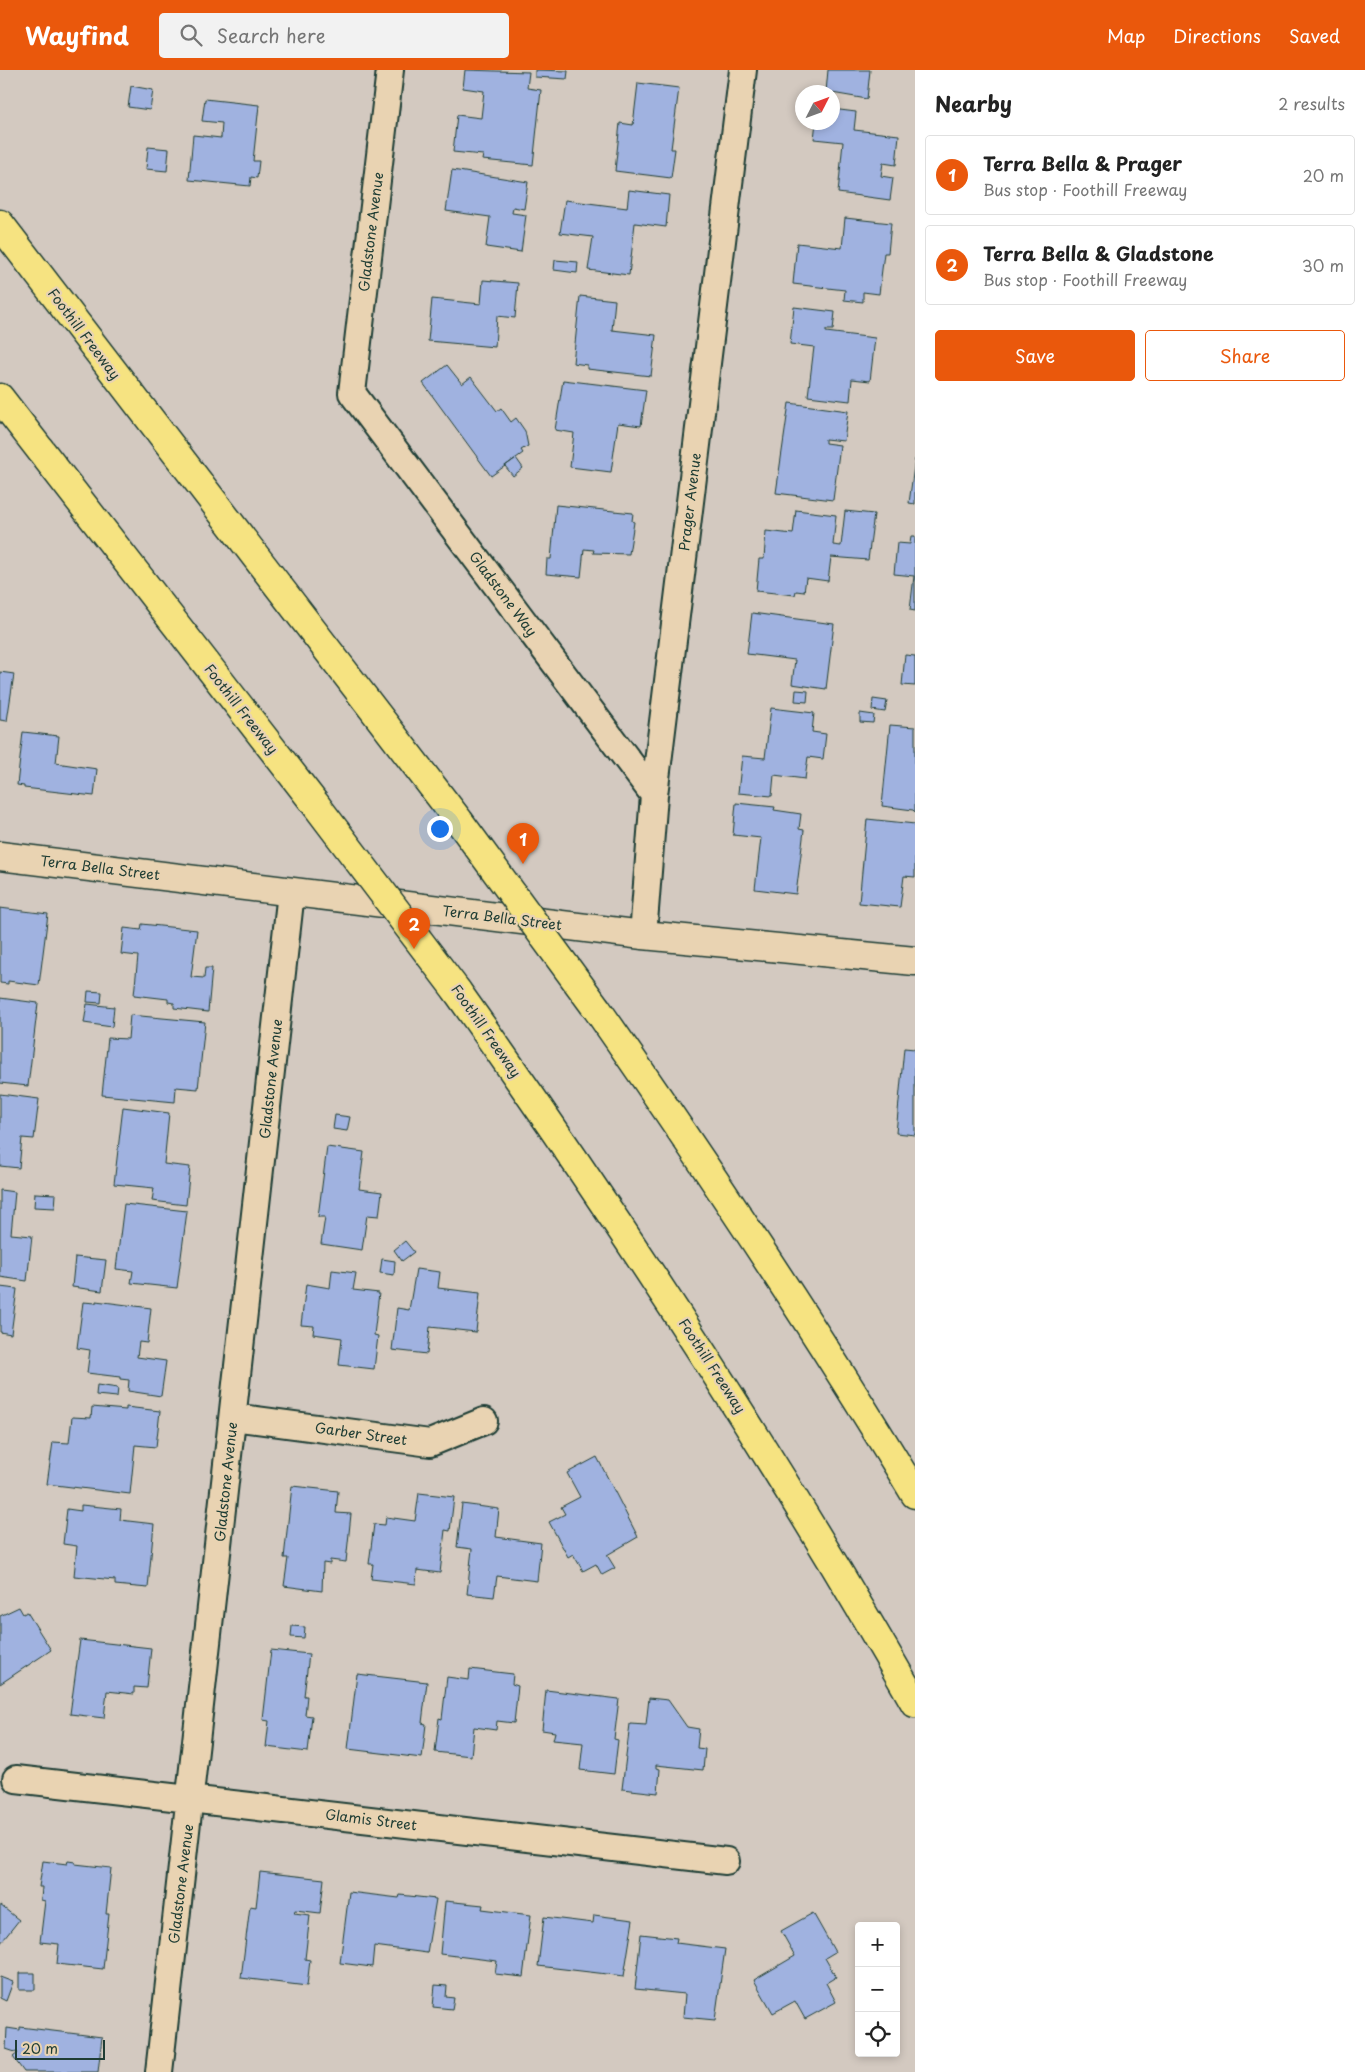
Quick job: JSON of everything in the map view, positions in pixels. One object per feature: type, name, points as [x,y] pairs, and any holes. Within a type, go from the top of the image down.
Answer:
[{"type":"highway","name":"Foothill Freeway","points":[[0,224],[459,820],[597,1009],[687,1138],[774,1268],[915,1494]]},
{"type":"highway","name":"Foothill Freeway","points":[[0,398],[458,991],[601,1196],[686,1326],[790,1489],[915,1703]]},
{"type":"street","name":"Gladstone Avenue","points":[[352,393],[390,70]]},
{"type":"street","name":"Prager Avenue","points":[[642,935],[654,795],[743,70]]},
{"type":"street","name":"Gladstone Way","points":[[352,393],[654,795]]},
{"type":"street","name":"Terra Bella Street","points":[[0,856],[642,935],[915,961]]},
{"type":"street","name":"Gladstone Avenue","points":[[159,2072],[292,892]]},
{"type":"street","name":"Garber Street","points":[[234,1417],[430,1444],[484,1421]]},
{"type":"street","name":"Glamis Street","points":[[16,1779],[726,1861]]},
{"type":"building","points":[[465,70],[529,72],[527,88],[541,90],[533,165],[482,160],[483,155],[453,152],[457,115],[481,118],[484,91],[463,88]]},
{"type":"building","points":[[535,70],[568,71],[567,79],[535,77]]},
{"type":"building","points":[[828,70],[870,70],[867,99],[840,94],[840,85],[827,85]]},
{"type":"building","points":[[638,83],[679,88],[671,149],[675,149],[671,178],[615,171],[620,123],[633,125]]},
{"type":"building","points":[[131,86],[153,90],[150,110],[128,107]]},
{"type":"building","points":[[205,99],[259,105],[253,161],[259,161],[257,178],[251,177],[250,186],[189,180],[193,135],[221,138],[222,123],[202,121]]},
{"type":"building","points":[[840,110],[856,112],[854,130],[899,135],[896,165],[883,163],[881,176],[893,178],[890,200],[838,193],[843,142],[814,139],[815,130],[840,130]]},
{"type":"building","points":[[148,147],[169,149],[167,171],[146,169]]},
{"type":"building","points":[[452,170],[528,182],[524,209],[513,207],[512,213],[526,215],[521,252],[486,247],[490,217],[446,211]]},
{"type":"building","points":[[629,190],[669,195],[666,227],[635,223],[629,275],[588,270],[593,237],[560,233],[565,200],[627,208]]},
{"type":"building","points":[[845,218],[891,223],[888,253],[884,253],[879,294],[863,292],[863,302],[844,300],[845,290],[793,284],[797,243],[842,248]]},
{"type":"building","points":[[555,260],[578,262],[577,273],[554,270]]},
{"type":"building","points":[[483,280],[518,283],[515,318],[497,316],[495,347],[428,341],[432,299],[481,304]]},
{"type":"building","points":[[580,296],[615,300],[612,330],[656,335],[651,376],[587,369],[587,365],[573,363]]},
{"type":"building","points":[[794,307],[835,312],[833,330],[826,330],[826,332],[875,338],[870,381],[852,379],[850,401],[808,396],[814,347],[790,344]]},
{"type":"building","points":[[447,365],[462,384],[471,377],[497,411],[501,408],[511,422],[516,418],[525,431],[528,446],[521,450],[523,453],[491,476],[423,383]]},
{"type":"building","points":[[563,380],[646,390],[641,426],[618,423],[611,472],[570,467],[574,433],[555,430]]},
{"type":"building","points":[[789,403],[848,411],[844,441],[825,439],[825,443],[840,445],[833,500],[776,493]]},
{"type":"building","points":[[516,458],[523,468],[513,476],[505,466]]},
{"type":"building","points":[[915,459],[915,504],[909,503]]},
{"type":"building","points":[[556,505],[633,513],[632,521],[634,522],[629,554],[593,553],[594,550],[584,549],[581,577],[546,574],[547,559],[551,559]]},
{"type":"building","points":[[796,510],[836,515],[833,545],[841,546],[845,511],[874,514],[868,560],[831,557],[828,581],[806,578],[804,592],[796,591],[795,595],[756,591],[759,559],[764,559],[766,531],[793,534]]},
{"type":"building","points":[[911,536],[915,536],[915,611],[910,610],[914,576],[894,574],[897,543],[910,544]]},
{"type":"building","points":[[752,613],[834,624],[826,689],[792,684],[795,660],[747,654]]},
{"type":"building","points":[[905,655],[915,656],[915,686],[902,685]]},
{"type":"building","points":[[0,672],[14,674],[7,721],[0,720]]},
{"type":"building","points":[[796,690],[808,691],[807,702],[795,701]]},
{"type":"building","points":[[873,699],[887,701],[885,712],[872,710]]},
{"type":"building","points":[[771,708],[814,713],[812,732],[826,734],[823,759],[808,757],[805,779],[774,775],[772,796],[738,793],[742,756],[765,758]]},
{"type":"building","points":[[860,713],[874,715],[873,723],[860,722]]},
{"type":"building","points":[[890,725],[915,727],[915,812],[913,810],[882,806]]},
{"type":"building","points":[[23,732],[59,736],[56,763],[97,769],[94,796],[24,788],[24,786],[17,785]]},
{"type":"building","points":[[736,803],[775,807],[774,810],[801,814],[799,829],[804,830],[796,894],[755,889],[761,838],[733,835]]},
{"type":"building","points":[[867,819],[915,824],[915,877],[904,876],[900,907],[859,903]]},
{"type":"building","points":[[0,908],[48,914],[39,985],[8,981],[8,984],[0,983]]},
{"type":"building","points":[[142,924],[197,930],[191,977],[204,978],[205,968],[212,968],[208,1012],[174,1008],[174,1003],[168,1002],[168,999],[134,995],[138,956],[121,954],[124,928],[141,930]]},
{"type":"building","points":[[88,991],[102,992],[101,1003],[87,1002]]},
{"type":"building","points":[[0,998],[38,1003],[28,1086],[0,1083]]},
{"type":"building","points":[[87,1004],[114,1007],[112,1027],[84,1023]]},
{"type":"building","points":[[130,1015],[205,1022],[198,1089],[176,1087],[175,1102],[102,1095],[108,1038],[128,1039]]},
{"type":"building","points":[[904,1048],[915,1049],[915,1135],[896,1133]]},
{"type":"building","points":[[0,1094],[39,1099],[34,1139],[22,1138],[19,1168],[0,1166]]},
{"type":"building","points":[[123,1107],[169,1113],[164,1164],[190,1167],[186,1205],[152,1201],[154,1188],[114,1184]]},
{"type":"building","points":[[335,1115],[350,1117],[347,1131],[333,1129]]},
{"type":"building","points":[[327,1147],[364,1152],[359,1189],[382,1192],[379,1216],[367,1215],[362,1250],[321,1244],[325,1217],[318,1217]]},
{"type":"building","points":[[0,1190],[15,1192],[11,1234],[32,1236],[27,1281],[0,1277]]},
{"type":"building","points":[[35,1193],[56,1194],[55,1208],[34,1207]]},
{"type":"building","points":[[124,1204],[187,1211],[177,1288],[131,1283],[133,1271],[116,1269]]},
{"type":"building","points":[[405,1241],[414,1252],[402,1261],[394,1250]]},
{"type":"building","points":[[75,1257],[106,1260],[102,1291],[72,1287]]},
{"type":"building","points":[[382,1259],[395,1261],[394,1275],[380,1273]]},
{"type":"building","points":[[416,1269],[440,1272],[438,1288],[480,1293],[476,1332],[430,1327],[427,1354],[392,1350],[397,1308],[409,1310]]},
{"type":"building","points":[[332,1270],[356,1273],[353,1290],[379,1293],[374,1335],[378,1336],[374,1369],[339,1365],[342,1338],[313,1334],[314,1326],[301,1325],[306,1284],[330,1288]]},
{"type":"building","points":[[0,1287],[17,1289],[11,1334],[0,1332]]},
{"type":"building","points":[[96,1301],[151,1308],[147,1343],[139,1342],[137,1357],[166,1361],[161,1396],[128,1391],[129,1380],[120,1379],[120,1377],[87,1373],[90,1350],[77,1348],[83,1302],[96,1303]]},
{"type":"building","points":[[97,1385],[118,1388],[117,1397],[96,1395]]},
{"type":"building","points":[[92,1407],[126,1410],[126,1407],[160,1411],[156,1447],[135,1445],[130,1494],[47,1484],[53,1442],[69,1443],[72,1417],[91,1418]]},
{"type":"building","points":[[597,1457],[638,1537],[607,1555],[615,1568],[602,1575],[596,1564],[583,1571],[573,1554],[568,1557],[549,1522],[565,1514],[561,1507],[580,1497],[567,1473]]},
{"type":"building","points":[[292,1486],[338,1491],[336,1513],[351,1514],[346,1562],[330,1560],[330,1564],[323,1563],[322,1591],[284,1586],[288,1558],[284,1558]]},
{"type":"building","points":[[419,1493],[454,1497],[450,1531],[445,1530],[440,1573],[417,1570],[416,1584],[371,1579],[373,1564],[369,1564],[374,1524],[385,1525],[386,1517],[415,1521]]},
{"type":"building","points":[[462,1504],[499,1509],[496,1537],[541,1543],[537,1581],[497,1576],[494,1597],[467,1594],[472,1549],[457,1547]]},
{"type":"building","points":[[81,1505],[121,1509],[120,1520],[154,1524],[148,1588],[115,1585],[115,1580],[74,1576],[77,1546],[63,1544],[67,1509],[81,1511]]},
{"type":"building","points":[[19,1607],[23,1614],[27,1612],[51,1650],[0,1684],[0,1616]]},
{"type":"building","points":[[292,1626],[305,1627],[304,1638],[291,1637]]},
{"type":"building","points":[[80,1640],[151,1648],[147,1688],[134,1687],[134,1694],[107,1691],[104,1718],[70,1714]]},
{"type":"building","points":[[271,1650],[309,1654],[304,1696],[307,1696],[305,1715],[312,1716],[308,1752],[266,1747],[269,1721],[263,1720]]},
{"type":"building","points":[[470,1669],[513,1674],[512,1684],[518,1686],[514,1723],[497,1721],[496,1730],[474,1727],[471,1756],[435,1752],[439,1718],[442,1719],[447,1677],[469,1680]]},
{"type":"building","points":[[357,1674],[427,1682],[422,1723],[426,1724],[422,1758],[348,1749]]},
{"type":"building","points":[[546,1690],[619,1699],[614,1739],[618,1740],[614,1774],[580,1770],[583,1743],[553,1740],[555,1732],[542,1730]]},
{"type":"building","points":[[649,1698],[668,1700],[687,1727],[699,1729],[697,1748],[705,1749],[703,1770],[656,1765],[656,1768],[660,1769],[658,1793],[622,1789],[630,1724],[646,1725]]},
{"type":"building","points":[[43,1861],[67,1864],[68,1861],[75,1862],[75,1864],[111,1868],[106,1914],[109,1914],[103,1969],[57,1964],[59,1944],[40,1942],[45,1901],[41,1900],[42,1887],[39,1887]]},
{"type":"building","points":[[260,1872],[324,1879],[320,1913],[295,1910],[294,1913],[310,1915],[305,1959],[310,1960],[307,1986],[241,1978],[250,1906],[256,1907]]},
{"type":"building","points":[[349,1892],[399,1898],[400,1895],[436,1899],[427,1953],[374,1946],[372,1967],[340,1963]]},
{"type":"building","points":[[445,1901],[483,1905],[482,1909],[531,1915],[523,1977],[495,1974],[497,1961],[440,1954]]},
{"type":"building","points":[[0,1905],[19,1920],[0,1944]]},
{"type":"building","points":[[813,1913],[835,1952],[825,1958],[836,1977],[826,1983],[836,2002],[805,2019],[795,2001],[773,2013],[754,1980],[795,1956],[781,1931]]},
{"type":"building","points":[[594,1915],[633,1920],[624,1976],[538,1966],[544,1917],[593,1923]]},
{"type":"building","points":[[641,1934],[677,1938],[676,1943],[725,1949],[715,2020],[683,2017],[685,1994],[635,1989]]},
{"type":"building","points":[[19,1973],[35,1973],[35,1990],[19,1990]]},
{"type":"building","points":[[0,1977],[13,1982],[6,2001],[0,1998]]},
{"type":"building","points":[[435,1985],[447,1986],[446,1997],[454,1998],[452,2009],[433,2007]]},
{"type":"building","points":[[20,2027],[102,2037],[98,2072],[24,2072],[13,2057],[18,2053],[6,2049],[7,2028],[20,2030]]},
{"type":"place","name":"Terra Bella & Prager","points":[[523,864]]},
{"type":"place","name":"Terra Bella & Gladstone","points":[[414,949]]}]
